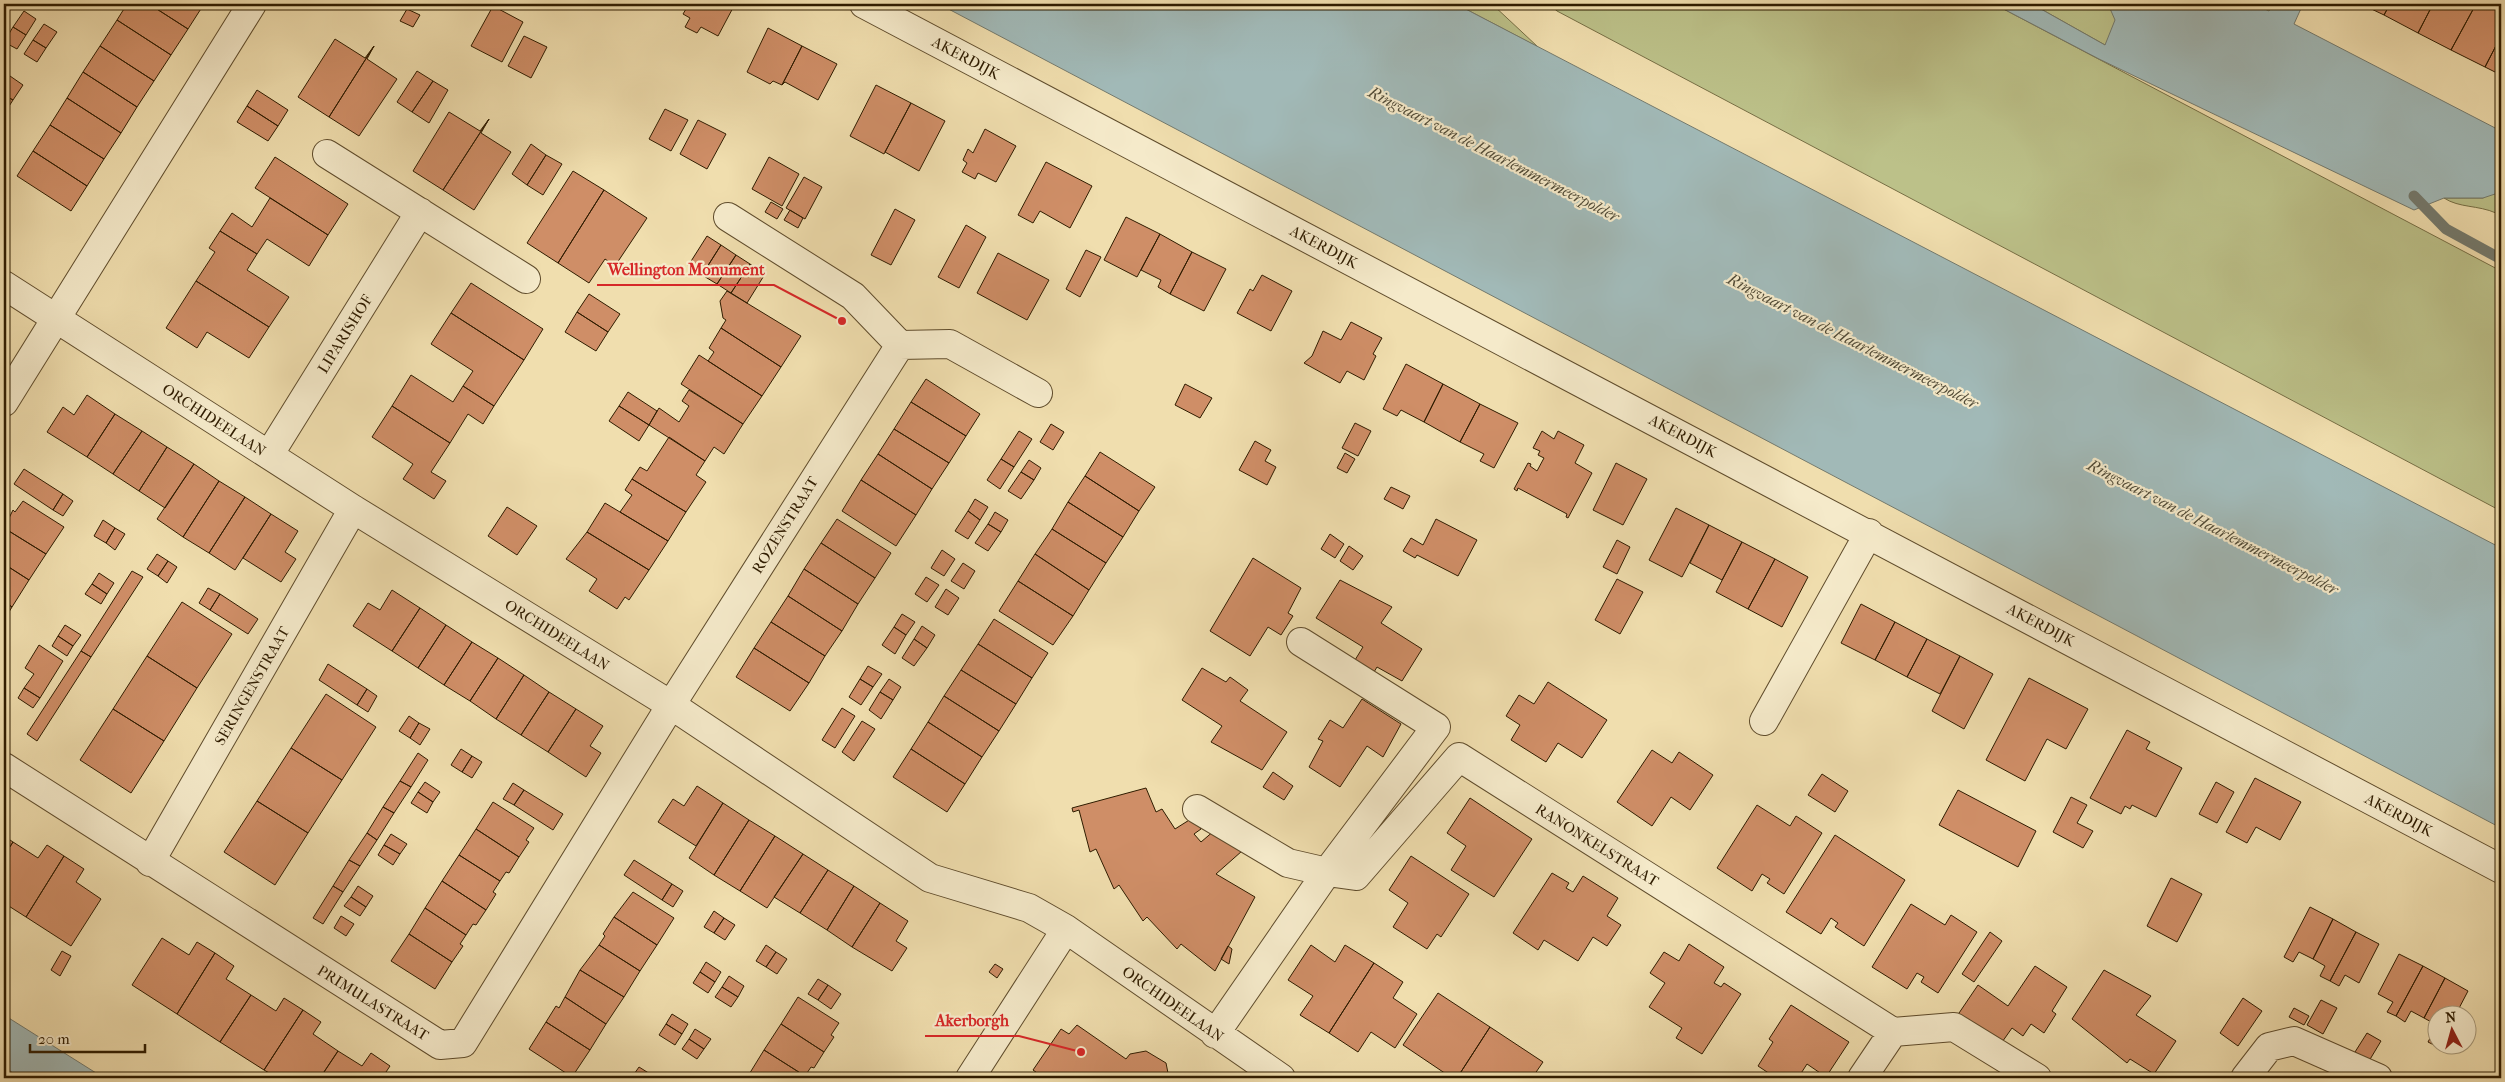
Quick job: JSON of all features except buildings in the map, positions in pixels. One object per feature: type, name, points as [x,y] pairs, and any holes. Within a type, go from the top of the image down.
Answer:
[{"type":"street","points":[[4,402],[252,4]]},
{"type":"street","name":"AKERDIJK","points":[[864,4],[1869,533],[2501,869]]},
{"type":"street","points":[[328,154],[526,279]]},
{"type":"street","name":"LIPARISHOF","points":[[269,455],[420,212]]},
{"type":"street","points":[[728,217],[853,296],[900,345],[950,344],[1038,394]]},
{"type":"street","name":"ORCHIDEELAAN","points":[[4,285],[353,509],[671,705],[930,878],[1029,908],[1066,929],[1281,1078]]},
{"type":"street","name":"ROZENSTRAAT","points":[[671,705],[900,345]]},
{"type":"street","name":"SERINGENSTRAAT","points":[[150,862],[353,509]]},
{"type":"street","points":[[1764,721],[1869,533]]},
{"type":"street","points":[[1215,1034],[1328,872],[1436,727],[1301,642]]},
{"type":"street","name":"PRIMULASTRAAT","points":[[4,767],[150,862],[440,1045],[462,1043],[671,705]]},
{"type":"street","name":"RANONKELSTRAAT","points":[[1197,808],[1288,863],[1356,876],[1459,757],[1893,1032]]},
{"type":"street","points":[[970,1078],[1066,929]]},
{"type":"street","points":[[1862,1078],[1893,1032],[1954,1027],[2037,1078]]},
{"type":"street","points":[[2245,1078],[2269,1047],[2294,1041],[2378,1078]]},
{"type":"green space","points":[[1456,4],[1492,4],[1538,47]]},
{"type":"green space","points":[[1549,4],[1994,4],[2501,271],[2501,511],[1557,11]]},
{"type":"green space","points":[[2032,4],[2151,4],[2105,45]]},
{"type":"green space","points":[[2501,186],[2501,242],[2497,230],[2496,213],[2444,198],[2483,198]]},
{"type":"water","name":"Ringvaart van de Haarlemmermeerpolder","points":[[939,4],[1456,4],[2501,548],[2501,828]]},
{"type":"water","points":[[1994,4],[2032,4],[2105,45],[2115,20],[2108,4],[2255,4],[2269,11],[2273,4],[2303,4],[2294,24],[2501,131],[2501,186],[2498,193],[2483,198],[2444,198],[2414,210],[2099,59]]},
{"type":"water","points":[[4,1015],[104,1078],[21,1078],[4,1067]]},
{"type":"waterway","points":[[2414,196],[2446,229],[2501,259]]},
{"type":"place","name":"Wellington Monument","points":[[842,321]]},
{"type":"place","name":"Akerborgh","points":[[1081,1052]]}]
